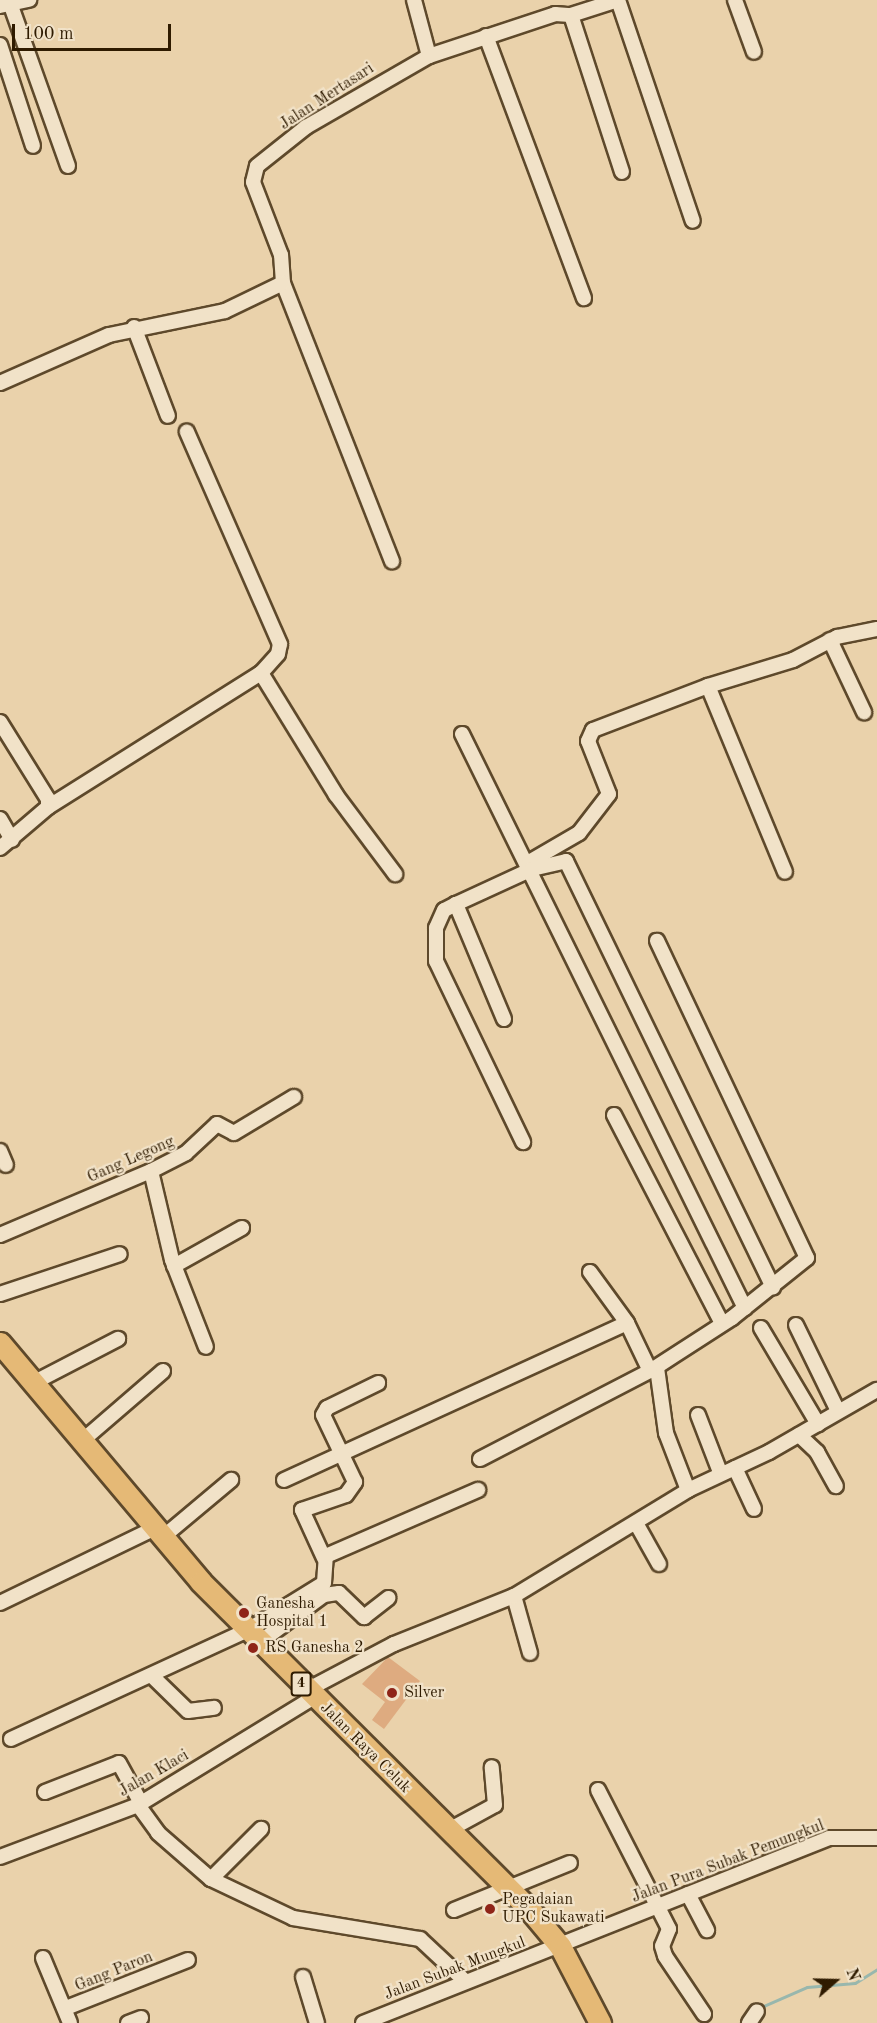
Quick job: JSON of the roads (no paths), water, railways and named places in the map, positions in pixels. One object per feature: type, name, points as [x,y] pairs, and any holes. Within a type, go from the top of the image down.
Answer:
[{"type":"highway","name":"Jalan Raya Celuk","points":[[0,1343],[159,1533],[311,1693],[507,1887],[560,1946],[600,2023]]},
{"type":"street","points":[[29,0],[5,5],[68,166]]},
{"type":"street","points":[[414,0],[429,56]]},
{"type":"street","points":[[618,0],[693,221]]},
{"type":"street","name":"Jalan Mertasari","points":[[392,561],[283,283],[281,255],[253,182],[257,166],[306,127],[429,56],[555,14],[571,15],[618,0]]},
{"type":"street","points":[[735,0],[754,52]]},
{"type":"street","points":[[571,15],[622,172]]},
{"type":"street","points":[[486,36],[584,298]]},
{"type":"street","points":[[0,45],[33,146]]},
{"type":"street","points":[[0,383],[134,327],[225,311],[283,283]]},
{"type":"street","points":[[134,327],[168,416]]},
{"type":"street","points":[[0,819],[6,844],[48,807],[261,673],[278,654],[280,644],[187,432]]},
{"type":"street","points":[[523,1142],[436,961],[436,928],[444,910],[531,865],[579,833],[609,794],[590,732],[708,686],[793,660],[831,640],[877,629]]},
{"type":"street","points":[[831,640],[864,712]]},
{"type":"street","points":[[261,673],[336,795],[395,874]]},
{"type":"street","points":[[708,686],[785,872]]},
{"type":"street","points":[[0,722],[48,799],[48,807]]},
{"type":"street","points":[[462,734],[531,865],[745,1308]]},
{"type":"street","points":[[531,865],[562,861],[570,865],[773,1287]]},
{"type":"street","points":[[456,904],[504,1019]]},
{"type":"street","points":[[480,1459],[653,1370],[745,1308],[801,1266],[807,1253],[657,941]]},
{"type":"street","name":"Gang Legong","points":[[0,1235],[151,1171],[186,1153],[218,1124],[234,1133],[294,1097]]},
{"type":"street","points":[[614,1115],[722,1323]]},
{"type":"street","points":[[0,1151],[6,1165]]},
{"type":"street","points":[[151,1171],[174,1266],[206,1347]]},
{"type":"street","points":[[174,1266],[242,1228]]},
{"type":"street","points":[[0,1294],[120,1254]]},
{"type":"street","points":[[590,1272],[627,1323],[653,1370],[666,1433],[688,1490]]},
{"type":"street","points":[[284,1480],[627,1323]]},
{"type":"street","points":[[796,1325],[838,1411]]},
{"type":"street","points":[[760,1328],[818,1424]]},
{"type":"street","points":[[33,1383],[118,1339]]},
{"type":"street","points":[[82,1441],[163,1371]]},
{"type":"street","points":[[259,1636],[324,1583],[324,1558],[302,1513],[354,1488],[342,1453],[323,1419],[324,1411],[378,1383]]},
{"type":"street","name":"Jalan Klaci","points":[[0,1857],[140,1804],[311,1693],[394,1644],[514,1596],[688,1490],[720,1472],[735,1468],[799,1435],[877,1390]]},
{"type":"street","points":[[698,1415],[720,1472]]},
{"type":"street","points":[[799,1435],[819,1454],[836,1486]]},
{"type":"street","points":[[735,1468],[753,1509]]},
{"type":"street","points":[[0,1603],[159,1533],[231,1480]]},
{"type":"street","points":[[324,1558],[478,1490]]},
{"type":"street","points":[[636,1523],[659,1564]]},
{"type":"street","points":[[11,1739],[152,1676],[259,1636],[330,1593],[339,1593],[364,1617],[388,1598]]},
{"type":"street","points":[[514,1596],[530,1653]]},
{"type":"street","points":[[152,1676],[188,1711],[214,1708]]},
{"type":"street","points":[[45,1792],[119,1763],[158,1833],[211,1879],[294,1918],[420,1939],[465,1981]]},
{"type":"street","points":[[448,1830],[495,1805],[492,1767]]},
{"type":"street","points":[[598,1790],[670,1933],[662,1951],[704,2014]]},
{"type":"street","points":[[211,1879],[261,1829]]},
{"type":"street","name":"Jalan Pura Subak Pemungkul","points":[[560,1946],[829,1838],[877,1838]]},
{"type":"street","points":[[454,1910],[570,1863]]},
{"type":"street","points":[[688,1894],[707,1930]]},
{"type":"street","name":"Jalan Subak Mungkul","points":[[363,2023],[465,1981],[560,1946]]},
{"type":"street","points":[[43,1958],[66,2008]]},
{"type":"street","name":"Gang Paron","points":[[70,2023],[66,2008],[188,1960]]},
{"type":"street","points":[[303,1977],[317,2023]]},
{"type":"street","points":[[399,2009],[404,2023]]},
{"type":"waterway","points":[[759,2008],[807,1987],[855,1983],[877,1969]]},
{"type":"place","name":"Ganesha Hospital 1","points":[[244,1613]]},
{"type":"place","name":"RS Ganesha 2","points":[[253,1648]]},
{"type":"place","name":"Silver","points":[[392,1693]]},
{"type":"place","name":"Pegadaian UPC Sukawati","points":[[490,1909]]}]
